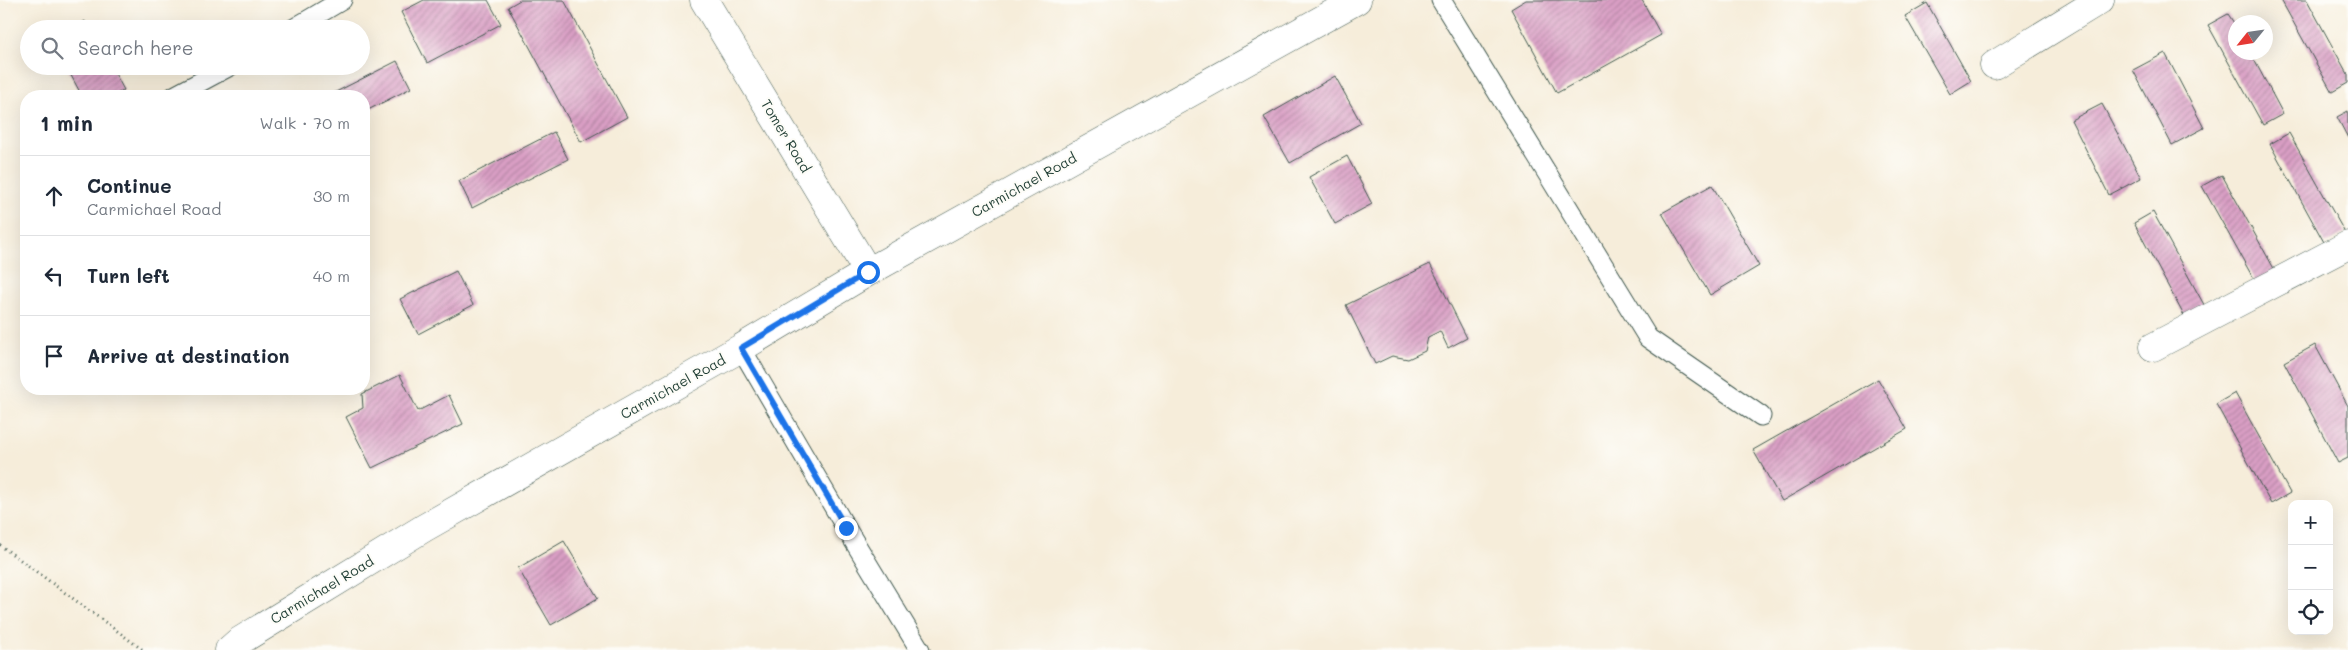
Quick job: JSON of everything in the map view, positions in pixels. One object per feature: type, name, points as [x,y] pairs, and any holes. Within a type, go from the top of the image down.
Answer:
[{"type":"street","name":"Tomer Road","points":[[704,0],[868,272]]},
{"type":"street","name":"Carmichael Road","points":[[229,650],[238,642],[424,528],[741,348],[868,272],[1357,0]]},
{"type":"street","points":[[1994,65],[2100,0]]},
{"type":"street","points":[[2153,347],[2348,245]]},
{"type":"lane","points":[[309,20],[342,0]]},
{"type":"lane","points":[[1441,0],[1648,338],[1761,416]]},
{"type":"lane","points":[[185,90],[213,75]]},
{"type":"lane","points":[[741,348],[920,650]]},
{"type":"path","points":[[0,545],[143,650]]},
{"type":"building","points":[[424,0],[488,0],[501,24],[427,63],[401,12]]},
{"type":"building","points":[[520,0],[564,0],[627,117],[581,142],[508,7]]},
{"type":"building","points":[[1526,0],[1642,0],[1661,35],[1557,93],[1511,9]]},
{"type":"building","points":[[2281,0],[2307,0],[2348,75],[2348,83],[2332,92]]},
{"type":"building","points":[[1927,3],[1971,81],[1950,94],[1905,16]]},
{"type":"building","points":[[2228,14],[2228,60],[2254,60],[2283,114],[2263,125],[2208,25]]},
{"type":"building","points":[[2165,53],[2204,128],[2172,145],[2133,70]]},
{"type":"building","points":[[397,61],[411,88],[370,109],[370,90],[340,90]]},
{"type":"building","points":[[71,75],[116,75],[124,90],[79,90]]},
{"type":"building","points":[[1335,76],[1361,123],[1290,163],[1264,117]]},
{"type":"building","points":[[2102,104],[2141,178],[2109,195],[2071,120]]},
{"type":"building","points":[[2348,111],[2348,138],[2337,117]]},
{"type":"building","points":[[554,132],[568,159],[472,208],[459,181]]},
{"type":"building","points":[[2289,133],[2345,233],[2325,244],[2270,144]]},
{"type":"building","points":[[1347,156],[1372,204],[1335,224],[1309,177]]},
{"type":"building","points":[[2222,175],[2277,274],[2257,285],[2202,186]]},
{"type":"building","points":[[1712,185],[1759,266],[1710,295],[1662,213]]},
{"type":"building","points":[[2153,212],[2208,312],[2188,323],[2134,223]]},
{"type":"building","points":[[1430,264],[1467,338],[1448,348],[1440,331],[1428,337],[1425,351],[1408,359],[1392,356],[1375,364],[1346,305]]},
{"type":"building","points":[[456,271],[473,305],[418,334],[400,299]]},
{"type":"building","points":[[2315,345],[2348,406],[2348,458],[2338,463],[2284,362]]},
{"type":"building","points":[[400,375],[418,411],[449,395],[463,424],[372,468],[346,417],[363,408],[362,395],[370,395],[370,390]]},
{"type":"building","points":[[1878,379],[1907,429],[1782,501],[1753,450]]},
{"type":"building","points":[[2235,393],[2290,493],[2271,504],[2216,404]]},
{"type":"building","points":[[564,541],[598,598],[551,625],[518,568]]},
{"type":"route","points":[[846,528],[741,348],[868,272]]}]
